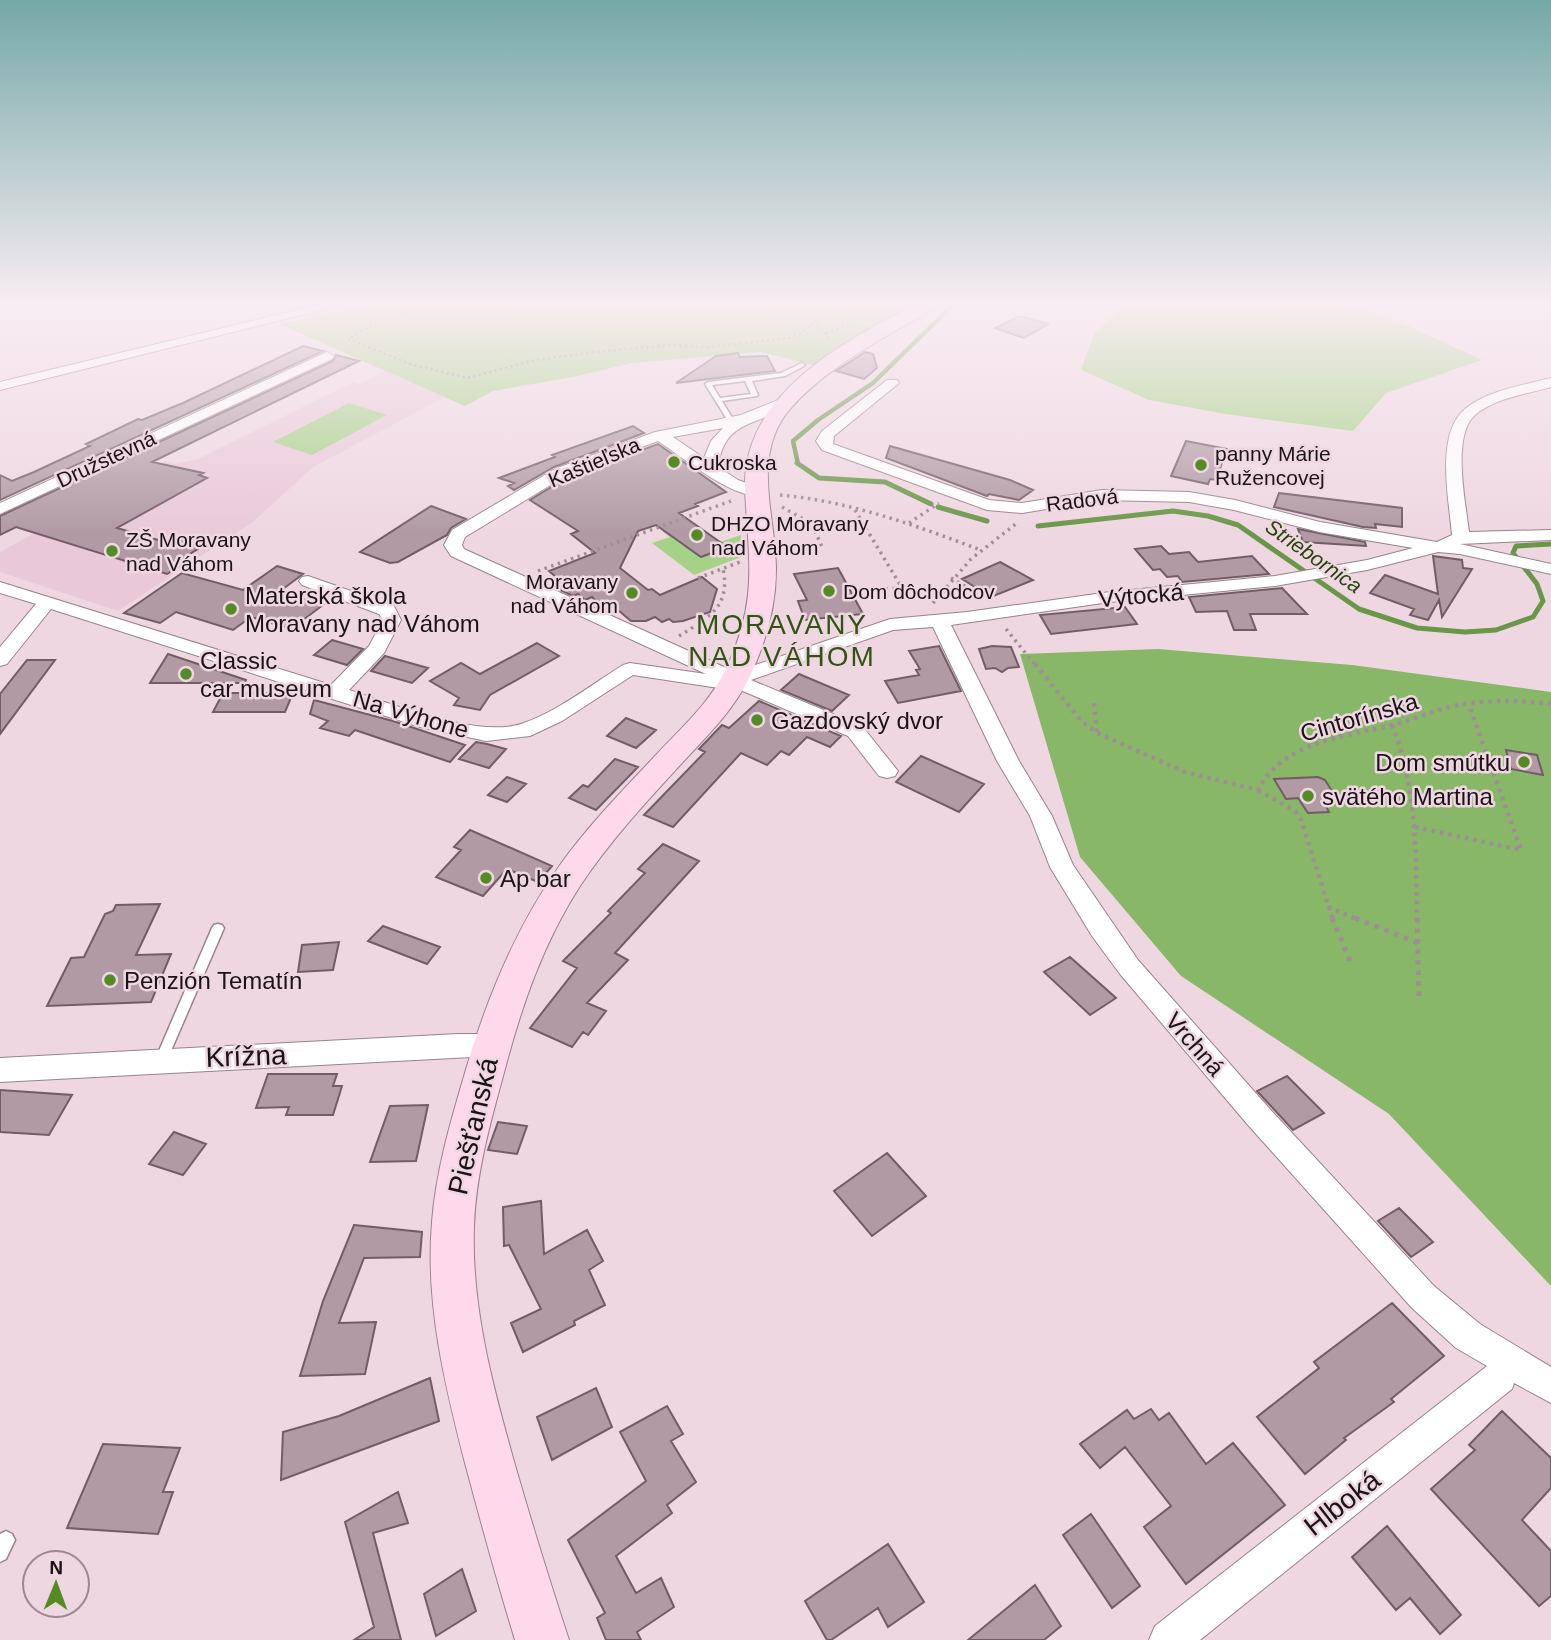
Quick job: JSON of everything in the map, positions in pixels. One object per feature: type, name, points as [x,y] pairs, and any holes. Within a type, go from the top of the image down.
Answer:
[{"type":"main road","name":"Piešťanská","points":[[542,1640],[482,1438],[456,1312],[452,1246],[457,1179],[491,1045],[518,971],[560,890],[629,802],[710,715],[735,679],[761,598],[763,550],[757,461],[765,434],[788,400],[815,380]]},
{"type":"street","points":[[0,386],[27,380]]},
{"type":"street","name":"Družstevná","points":[[0,509],[277,380]]},
{"type":"street","points":[[1461,537],[1455,443],[1462,422],[1468,413],[1505,395],[1551,382]]},
{"type":"street","name":"Radová","points":[[892,383],[827,434],[824,440],[827,447],[987,505],[1022,508],[1102,495],[1189,497],[1235,505],[1319,527],[1438,547]]},
{"type":"street","points":[[660,435],[738,420],[788,400]]},
{"type":"street","points":[[710,469],[711,453],[721,435],[738,420]]},
{"type":"street","name":"Kaštieľska","points":[[517,579],[457,552],[453,545],[458,534],[561,472],[660,435],[732,483],[761,494]]},
{"type":"street","points":[[1438,547],[1461,537],[1551,535]]},
{"type":"street","name":"Výtocká","points":[[735,679],[867,631],[1110,597],[1212,589],[1296,578],[1438,547],[1461,549],[1546,568]]},
{"type":"street","points":[[517,579],[663,647],[855,731],[887,771]]},
{"type":"street","name":"Na Výhone","points":[[308,581],[387,610],[392,620],[377,649],[335,693]]},
{"type":"street","name":"Na Výhone","points":[[0,587],[427,722],[474,733],[505,734],[538,725],[630,669],[719,682],[735,679]]},
{"type":"street","points":[[0,660],[47,602]]},
{"type":"street","name":"Vrchná","points":[[933,620],[997,741],[1041,816],[1062,867],[1101,929],[1129,967],[1258,1116],[1423,1297],[1468,1336],[1551,1387]]},
{"type":"street","name":"Krížna","points":[[0,1070],[491,1045]]},
{"type":"street","name":"Hlboká","points":[[1169,1640],[1500,1377],[1507,1359]]},
{"type":"lane","points":[[718,400],[755,395],[748,380]]},
{"type":"lane","points":[[738,420],[718,400],[708,384],[751,380]]},
{"type":"lane","points":[[161,1060],[218,928]]},
{"type":"path","points":[[761,494],[812,524],[822,547]]},
{"type":"path","points":[[517,579],[746,495],[761,494],[801,497],[908,523],[978,549]]},
{"type":"path","points":[[908,523],[952,494]]},
{"type":"path","points":[[933,620],[927,612],[951,578],[978,549],[1043,504]]},
{"type":"path","points":[[855,510],[902,588],[884,589]]},
{"type":"path","points":[[663,647],[707,621],[716,610],[725,590],[723,569]]},
{"type":"path","points":[[951,578],[985,597],[995,615],[1081,721],[1097,733],[1149,758],[1195,775],[1258,790],[1295,811],[1301,820],[1328,907],[1350,961]]},
{"type":"path","name":"Cintorínska","points":[[1258,790],[1262,777],[1285,757],[1358,731],[1392,726],[1457,706],[1508,701],[1551,704]]},
{"type":"path","points":[[1094,703],[1097,733]]},
{"type":"path","points":[[1415,827],[1521,850],[1469,705]]},
{"type":"path","points":[[1392,726],[1402,749],[1415,827],[1419,996]]},
{"type":"path","points":[[1328,907],[1418,943]]},
{"type":"shaded area","points":[[368,380],[405,380],[445,397],[313,467],[254,521],[118,611],[0,572],[0,552],[165,461],[174,464],[198,459],[353,382],[359,384]]},
{"type":"green space","points":[[405,380],[558,380],[493,391],[465,406]]},
{"type":"green space","points":[[1103,380],[1425,380],[1386,393],[1353,431],[1226,414],[1149,400]]},
{"type":"green space","points":[[349,403],[387,415],[312,455],[273,442]]},
{"type":"green space","points":[[691,521],[698,527],[672,537],[682,545],[687,544],[701,557],[719,550],[720,542],[741,535],[741,557],[694,575],[652,543],[670,537],[662,531]]},
{"type":"green space","points":[[1158,649],[1352,665],[1551,692],[1551,1286],[1389,1114],[1181,976],[1080,857],[1020,654]]},
{"type":"building","points":[[232,380],[261,380],[0,500],[0,475],[12,481],[90,446],[86,444],[138,419],[142,420]]},
{"type":"building","points":[[293,380],[321,380],[152,462],[203,473],[199,475],[207,478],[117,528],[172,544],[179,540],[201,547],[182,559],[188,561],[167,574],[16,527],[0,535],[0,516]]},
{"type":"building","points":[[681,380],[705,380],[676,383]]},
{"type":"building","points":[[633,426],[644,433],[554,467],[514,490],[508,486],[514,483],[499,478],[555,457],[552,455]]},
{"type":"building","name":"panny Márie Ružencovej","points":[[1186,441],[1227,449],[1216,480],[1210,479],[1208,484],[1171,476]]},
{"type":"building","points":[[658,444],[726,492],[679,513],[727,547],[701,557],[656,525],[638,531],[620,568],[648,590],[652,589],[660,595],[702,577],[717,589],[710,612],[683,621],[673,622],[669,619],[662,622],[655,617],[646,621],[631,621],[606,604],[601,606],[592,597],[585,600],[578,594],[573,596],[560,590],[550,579],[556,577],[549,571],[595,553],[571,534],[578,531],[530,500],[568,477]]},
{"type":"building","points":[[890,446],[1010,480],[1033,490],[1019,500],[989,494],[987,496],[886,458]]},
{"type":"building","points":[[1279,493],[1402,508],[1402,527],[1375,524],[1376,528],[1363,527],[1274,507]]},
{"type":"building","points":[[431,506],[466,519],[451,528],[447,535],[398,562],[390,563],[360,552]]},
{"type":"building","points":[[1298,529],[1365,542],[1366,546],[1303,542]]},
{"type":"building","points":[[1161,546],[1169,554],[1189,552],[1198,562],[1252,556],[1269,574],[1182,582],[1178,576],[1167,577],[1160,569],[1153,570],[1135,549]]},
{"type":"building","points":[[1433,556],[1462,560],[1463,568],[1472,569],[1442,617],[1439,600],[1428,620],[1410,615],[1414,609],[1370,593],[1385,575],[1438,594]]},
{"type":"building","points":[[1000,562],[1033,580],[991,597],[962,579]]},
{"type":"building","points":[[277,566],[303,574],[279,592],[323,605],[291,629],[251,617],[233,630],[176,612],[160,623],[124,613],[182,573],[243,590]]},
{"type":"building","name":"Dom dôchodcov","points":[[838,568],[863,614],[805,620],[798,601],[807,600],[794,574]]},
{"type":"building","points":[[1282,588],[1307,614],[1250,614],[1256,630],[1234,630],[1227,611],[1196,612],[1189,597]]},
{"type":"building","points":[[1125,607],[1137,624],[1051,634],[1040,615]]},
{"type":"building","points":[[332,640],[363,649],[347,665],[314,655]]},
{"type":"building","points":[[537,643],[559,656],[490,695],[480,710],[454,705],[459,698],[430,681],[461,663],[480,674]]},
{"type":"building","points":[[939,646],[961,691],[898,703],[885,681],[919,675],[916,670],[920,669],[909,651]]},
{"type":"building","points":[[992,646],[1011,647],[1019,667],[1008,668],[1002,672],[995,668],[986,669],[979,649]]},
{"type":"building","points":[[168,654],[246,680],[245,683],[150,683]]},
{"type":"building","points":[[385,656],[428,668],[412,683],[371,671]]},
{"type":"building","points":[[27,660],[55,660],[0,734],[0,694]]},
{"type":"building","points":[[799,674],[849,695],[832,711],[781,690]]},
{"type":"building","points":[[223,693],[293,693],[285,712],[213,712]]},
{"type":"building","points":[[314,700],[393,721],[465,745],[450,762],[355,730],[349,736],[320,728],[328,721],[310,714]]},
{"type":"building","points":[[759,701],[841,736],[830,747],[807,737],[789,755],[781,751],[767,765],[741,753],[673,827],[644,815],[705,752],[699,749],[722,725],[729,728]]},
{"type":"building","points":[[626,718],[656,730],[636,748],[607,736]]},
{"type":"building","points":[[476,742],[506,749],[489,768],[459,759]]},
{"type":"building","name":"Dom smútku","points":[[1506,750],[1537,755],[1543,775],[1511,769]]},
{"type":"building","points":[[921,756],[984,784],[959,812],[896,782]]},
{"type":"building","points":[[615,759],[638,767],[596,810],[569,798],[583,785],[588,787]]},
{"type":"building","points":[[507,777],[526,784],[507,802],[488,795]]},
{"type":"building","name":"svätého Martina","points":[[1318,777],[1325,780],[1337,799],[1323,800],[1329,812],[1308,813],[1298,798],[1286,799],[1274,779]]},
{"type":"building","points":[[470,830],[552,866],[538,882],[507,869],[483,896],[436,877],[461,850],[454,847]]},
{"type":"building","points":[[663,844],[699,861],[615,953],[628,960],[587,1003],[606,1011],[588,1035],[583,1032],[572,1047],[530,1028],[577,968],[563,961],[611,913],[608,911],[645,873],[638,869]]},
{"type":"building","name":"Penzión Tematín","points":[[160,904],[136,955],[171,954],[151,1002],[47,1006],[71,958],[84,957],[105,914],[113,911],[116,905]]},
{"type":"building","points":[[383,926],[440,947],[427,964],[368,941]]},
{"type":"building","points":[[339,942],[333,970],[298,972],[302,945]]},
{"type":"building","points":[[1070,957],[1116,998],[1090,1015],[1044,972]]},
{"type":"building","points":[[268,1074],[337,1074],[333,1086],[342,1086],[333,1115],[286,1115],[289,1107],[256,1108]]},
{"type":"building","points":[[1287,1076],[1324,1113],[1293,1130],[1257,1091]]},
{"type":"building","points":[[0,1090],[72,1095],[49,1135],[0,1132]]},
{"type":"building","points":[[428,1105],[416,1161],[370,1162],[390,1106]]},
{"type":"building","points":[[498,1122],[527,1126],[517,1154],[488,1150]]},
{"type":"building","points":[[174,1132],[206,1144],[183,1175],[149,1164]]},
{"type":"building","points":[[887,1153],[926,1196],[872,1236],[834,1191]]},
{"type":"building","points":[[541,1201],[544,1254],[587,1230],[603,1261],[589,1270],[605,1305],[574,1321],[575,1325],[523,1352],[511,1323],[541,1309],[509,1245],[504,1246],[503,1207]]},
{"type":"building","points":[[1399,1208],[1433,1242],[1411,1257],[1378,1221]]},
{"type":"building","points":[[354,1225],[422,1232],[420,1257],[364,1258],[339,1323],[376,1322],[365,1374],[300,1376],[323,1301]]},
{"type":"building","points":[[1392,1303],[1444,1356],[1391,1399],[1394,1402],[1344,1438],[1346,1440],[1305,1474],[1257,1417],[1319,1368],[1314,1362]]},
{"type":"building","points":[[430,1378],[439,1421],[281,1480],[283,1432],[339,1416]]},
{"type":"building","points":[[596,1388],[612,1427],[552,1460],[537,1417]]},
{"type":"building","points":[[667,1406],[683,1434],[671,1441],[696,1482],[667,1505],[672,1513],[616,1556],[636,1593],[661,1578],[674,1607],[637,1632],[641,1640],[606,1640],[597,1618],[605,1613],[568,1540],[646,1481],[620,1432]]},
{"type":"building","points":[[1151,1409],[1159,1420],[1169,1413],[1206,1464],[1233,1443],[1285,1505],[1186,1584],[1144,1527],[1171,1506],[1125,1447],[1100,1468],[1080,1444],[1127,1410],[1134,1419]]},
{"type":"building","points":[[1502,1411],[1551,1458],[1551,1488],[1522,1520],[1551,1551],[1551,1596],[1539,1606],[1431,1489],[1475,1450],[1469,1445]]},
{"type":"building","points":[[103,1444],[180,1448],[163,1492],[173,1492],[158,1534],[67,1528]]},
{"type":"building","points":[[398,1492],[408,1523],[373,1533],[401,1640],[354,1640],[374,1627],[345,1522]]},
{"type":"building","points":[[1091,1514],[1140,1586],[1112,1608],[1063,1535]]},
{"type":"building","points":[[1387,1526],[1461,1615],[1440,1634],[1410,1598],[1396,1610],[1352,1557]]},
{"type":"building","points":[[888,1544],[924,1602],[888,1627],[878,1608],[831,1640],[827,1640],[805,1601]]},
{"type":"building","points":[[462,1569],[476,1611],[436,1636],[424,1594]]},
{"type":"building","points":[[1035,1585],[1061,1626],[1044,1640],[968,1640]]},
{"type":"waterway","name":"Striebornica","points":[[798,464],[793,441],[818,420],[877,380]]},
{"type":"waterway","name":"Striebornica","points":[[798,464],[819,478],[885,482],[931,504]]},
{"type":"waterway","name":"Striebornica","points":[[938,507],[987,521]]},
{"type":"waterway","name":"Striebornica","points":[[1038,526],[1173,511],[1208,516],[1238,525],[1359,609],[1417,628],[1465,632],[1496,630],[1533,617],[1543,601],[1537,584],[1513,553],[1516,546],[1551,544]]},
{"type":"place","name":"Cukroska","points":[[674,462]]},
{"type":"place","name":"panny Márie Ružencovej","points":[[1201,465]]},
{"type":"place","name":"DHZO Moravany nad Váhom","points":[[697,535]]},
{"type":"place","name":"ZŠ Moravany nad Váhom","points":[[112,551]]},
{"type":"place","name":"Dom dôchodcov","points":[[829,591]]},
{"type":"place","name":"Moravany nad Váhom","points":[[632,593]]},
{"type":"place","name":"Materská škola Moravany nad Váhom","points":[[231,609]]},
{"type":"place","name":"Classic car museum","points":[[186,674]]},
{"type":"place","name":"Gazdovský dvor","points":[[757,720]]},
{"type":"place","name":"Dom smútku","points":[[1524,762]]},
{"type":"place","name":"svätého Martina","points":[[1308,796]]},
{"type":"place","name":"Ap bar","points":[[486,878]]},
{"type":"place","name":"Penzión Tematín","points":[[110,980]]},
{"type":"district","name":"MORAVANY NAD VÁHOM","points":[[782,640]]}]
